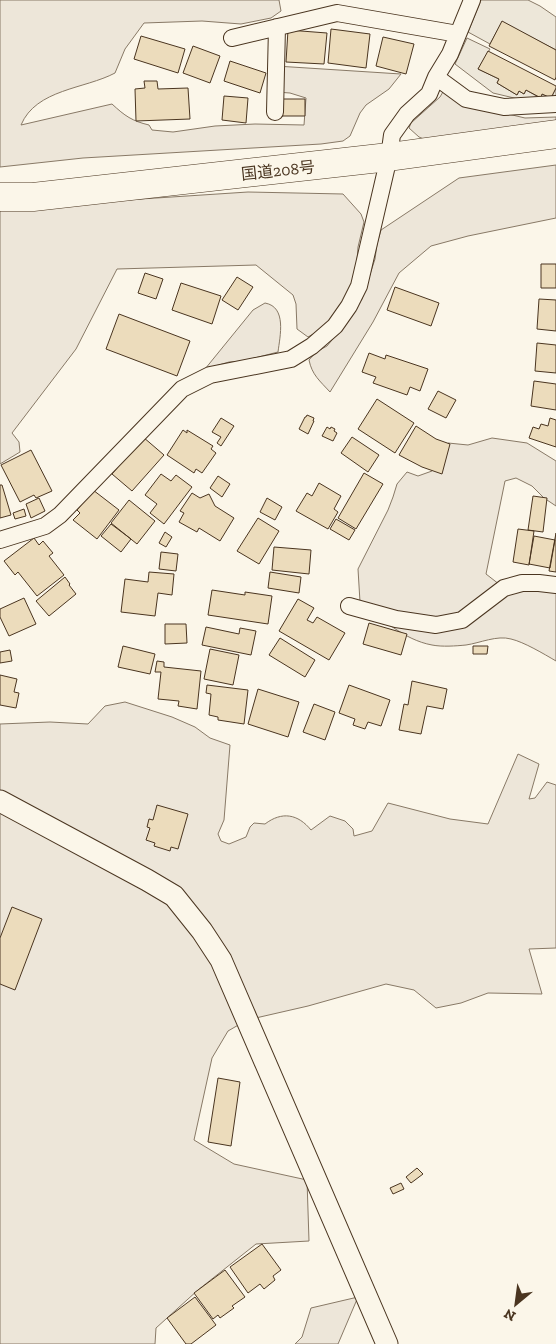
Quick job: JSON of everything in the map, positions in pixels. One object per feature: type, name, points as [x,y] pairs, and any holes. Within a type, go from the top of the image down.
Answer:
[{"type":"highway","name":"国道208号","points":[[0,197],[33,198],[389,157],[556,134]]},
{"type":"street","points":[[0,540],[45,526],[60,515],[182,389],[210,375],[290,359],[312,346],[334,326],[349,306],[359,286],[389,157],[392,135],[407,114],[429,94],[436,77],[450,54],[472,0]]},
{"type":"street","points":[[232,38],[337,14],[458,34]]},
{"type":"street","points":[[275,112],[277,28]]},
{"type":"street","points":[[436,77],[466,98],[504,107],[556,104]]},
{"type":"street","points":[[349,606],[396,619],[436,625],[462,620],[504,588],[522,583],[556,585]]},
{"type":"street","points":[[0,801],[174,896],[202,931],[221,960],[387,1344]]},
{"type":"shaded area","points":[[0,0],[279,0],[281,11],[271,18],[241,24],[202,21],[144,23],[125,49],[115,73],[49,97],[28,113],[21,125],[112,104],[129,118],[149,125],[152,130],[173,132],[215,126],[255,124],[304,125],[306,98],[290,93],[276,92],[276,66],[401,74],[389,89],[366,105],[360,113],[350,136],[343,141],[321,144],[83,158],[0,167]]},
{"type":"shaded area","points":[[481,0],[528,0],[540,6],[556,17],[556,50],[502,22],[490,44],[468,32]]},
{"type":"shaded area","points":[[467,38],[490,49],[478,69],[499,79],[497,83],[517,95],[519,91],[524,94],[526,90],[540,98],[542,94],[551,98],[556,88],[556,100],[531,102],[493,93],[455,64]]},
{"type":"shaded area","points":[[456,81],[467,93],[504,113],[525,118],[556,117],[556,128],[424,139],[419,137],[409,128],[411,123],[440,97],[448,83],[453,85]]},
{"type":"shaded area","points":[[556,165],[556,218],[468,236],[431,246],[399,273],[373,322],[330,392],[314,374],[309,360],[316,352],[327,346],[346,323],[362,299],[375,259],[381,230],[459,178]]},
{"type":"shaded area","points":[[248,192],[343,194],[361,214],[364,222],[358,247],[356,275],[340,309],[320,330],[308,337],[297,329],[296,304],[293,295],[256,265],[117,269],[76,349],[12,433],[19,442],[20,452],[0,464],[0,205],[34,206]]},
{"type":"shaded area","points":[[265,303],[277,310],[279,316],[281,331],[278,352],[205,369],[253,310]]},
{"type":"shaded area","points":[[492,438],[527,443],[556,461],[556,506],[544,498],[532,486],[516,478],[505,481],[486,574],[504,588],[556,585],[556,661],[528,645],[506,638],[453,646],[436,646],[422,642],[393,628],[360,602],[358,569],[388,510],[397,484],[407,472],[418,476],[432,471],[448,443],[468,445]]},
{"type":"shaded area","points":[[125,702],[172,717],[195,727],[210,738],[230,745],[224,820],[218,834],[221,841],[229,844],[246,837],[254,823],[265,824],[284,816],[301,820],[311,830],[330,816],[345,821],[353,829],[354,836],[372,831],[388,803],[450,819],[488,824],[518,754],[539,764],[529,799],[535,798],[547,782],[556,785],[556,948],[529,949],[542,994],[488,993],[461,1003],[436,1008],[414,990],[386,984],[308,1006],[247,1020],[228,1031],[212,1058],[194,1140],[234,1164],[307,1180],[309,1241],[256,1244],[198,1290],[156,1328],[155,1344],[0,1344],[0,724],[50,722],[88,724],[105,706]]},
{"type":"shaded area","points":[[358,1297],[338,1344],[295,1344],[302,1337],[311,1308]]},
{"type":"building","points":[[502,21],[556,50],[555,80],[489,46]]},
{"type":"building","points":[[331,29],[370,34],[366,68],[328,63]]},
{"type":"building","points":[[288,30],[327,33],[324,64],[286,62]]},
{"type":"building","points":[[141,36],[185,49],[178,73],[134,59]]},
{"type":"building","points":[[383,37],[414,44],[406,74],[376,66]]},
{"type":"building","points":[[193,46],[220,56],[210,83],[183,73]]},
{"type":"building","points":[[488,51],[556,86],[551,98],[542,94],[541,98],[526,90],[524,94],[519,91],[517,95],[497,83],[499,79],[478,69]]},
{"type":"building","points":[[230,61],[266,73],[260,93],[224,81]]},
{"type":"building","points":[[144,81],[157,81],[158,89],[188,88],[190,119],[136,121],[135,89],[145,88]]},
{"type":"building","points":[[224,96],[248,98],[246,123],[222,120]]},
{"type":"building","points":[[281,99],[305,99],[305,116],[281,116]]},
{"type":"building","points":[[541,264],[556,264],[556,288],[541,288]]},
{"type":"building","points":[[145,273],[163,279],[156,299],[138,293]]},
{"type":"building","points":[[237,277],[253,287],[238,310],[222,300]]},
{"type":"building","points":[[181,283],[221,296],[212,324],[172,310]]},
{"type":"building","points":[[395,287],[439,303],[431,326],[387,310]]},
{"type":"building","points":[[539,299],[556,300],[556,331],[537,329]]},
{"type":"building","points":[[119,314],[190,341],[177,376],[106,349]]},
{"type":"building","points":[[537,343],[556,345],[556,373],[535,371]]},
{"type":"building","points":[[369,353],[385,359],[386,355],[428,369],[420,391],[410,387],[407,395],[373,383],[376,377],[362,372]]},
{"type":"building","points":[[534,381],[556,384],[556,410],[531,406]]},
{"type":"building","points":[[438,391],[456,400],[446,418],[428,409]]},
{"type":"building","points":[[377,399],[414,423],[395,453],[358,429]]},
{"type":"building","points":[[307,415],[314,418],[308,434],[299,429]]},
{"type":"building","points":[[221,418],[234,426],[221,446],[217,443],[221,437],[212,432]]},
{"type":"building","points":[[550,418],[556,420],[556,447],[529,438],[533,427],[539,429],[541,424],[548,426]]},
{"type":"building","points":[[416,426],[436,439],[450,444],[442,474],[422,467],[399,455]]},
{"type":"building","points":[[327,427],[335,429],[334,431],[337,433],[333,441],[322,436]]},
{"type":"building","points":[[183,430],[187,433],[187,430],[213,446],[211,449],[216,453],[202,473],[196,469],[194,473],[167,455]]},
{"type":"building","points":[[143,437],[164,455],[132,491],[112,474]]},
{"type":"building","points":[[352,437],[379,455],[368,472],[341,453]]},
{"type":"building","points":[[31,450],[52,491],[36,498],[34,495],[20,502],[1,465]]},
{"type":"building","points":[[364,473],[383,484],[356,529],[338,518]]},
{"type":"building","points":[[161,474],[171,481],[176,475],[192,487],[164,524],[150,513],[157,504],[145,495]]},
{"type":"building","points":[[218,476],[230,484],[222,497],[210,488]]},
{"type":"building","points":[[319,483],[341,496],[334,509],[338,512],[328,529],[296,511],[307,493],[312,496]]},
{"type":"building","points":[[0,485],[2,485],[11,515],[0,518]]},
{"type":"building","points":[[93,490],[119,510],[97,539],[73,520],[80,513],[77,510]]},
{"type":"building","points":[[192,493],[200,498],[209,494],[215,506],[234,518],[220,541],[199,528],[197,532],[179,522],[184,513],[180,511]]},
{"type":"building","points":[[533,496],[547,498],[543,532],[528,530]]},
{"type":"building","points":[[39,498],[45,511],[31,518],[26,504]]},
{"type":"building","points":[[267,498],[282,507],[275,520],[260,512]]},
{"type":"building","points":[[129,500],[155,521],[137,544],[111,523]]},
{"type":"building","points":[[24,509],[26,516],[15,519],[13,513]]},
{"type":"building","points":[[258,518],[279,531],[259,564],[237,551]]},
{"type":"building","points":[[336,519],[355,530],[349,540],[330,529]]},
{"type":"building","points":[[111,524],[131,539],[121,552],[101,536]]},
{"type":"building","points":[[518,529],[534,531],[529,565],[513,562]]},
{"type":"building","points":[[165,532],[172,537],[166,547],[159,543]]},
{"type":"building","points":[[556,533],[556,572],[549,571]]},
{"type":"building","points":[[534,536],[555,540],[550,568],[529,564]]},
{"type":"building","points":[[34,538],[39,545],[43,541],[53,553],[49,556],[64,575],[37,596],[18,572],[15,575],[4,561]]},
{"type":"building","points":[[274,547],[311,550],[309,574],[272,570]]},
{"type":"building","points":[[161,552],[178,554],[176,571],[159,569]]},
{"type":"building","points":[[149,572],[174,574],[172,595],[158,593],[155,616],[121,612],[125,579],[148,582]]},
{"type":"building","points":[[270,572],[301,577],[299,593],[268,588]]},
{"type":"building","points":[[65,577],[76,594],[49,616],[36,601]]},
{"type":"building","points":[[212,590],[245,595],[245,592],[272,596],[268,624],[208,615]]},
{"type":"building","points":[[24,598],[36,624],[9,636],[0,617],[0,609]]},
{"type":"building","points":[[298,599],[314,608],[307,620],[313,623],[317,617],[345,633],[329,660],[279,631]]},
{"type":"building","points":[[369,623],[407,634],[401,655],[363,644]]},
{"type":"building","points":[[165,624],[186,624],[187,643],[165,644]]},
{"type":"building","points":[[206,627],[239,634],[240,628],[256,631],[251,655],[202,645]]},
{"type":"building","points":[[280,638],[315,660],[305,677],[269,655]]},
{"type":"building","points":[[123,646],[155,654],[150,674],[118,667]]},
{"type":"building","points":[[473,646],[488,646],[487,654],[473,654]]},
{"type":"building","points":[[210,649],[239,655],[233,685],[204,679]]},
{"type":"building","points":[[10,650],[12,661],[0,663],[0,652]]},
{"type":"building","points":[[157,661],[164,662],[164,667],[201,671],[197,709],[178,706],[179,701],[158,699],[161,672],[155,672]]},
{"type":"building","points":[[0,675],[17,679],[14,692],[19,693],[16,708],[0,705]]},
{"type":"building","points":[[412,681],[447,689],[443,709],[427,706],[421,734],[399,730],[404,704],[408,705]]},
{"type":"building","points":[[207,685],[248,690],[244,724],[218,720],[218,717],[209,715],[211,694],[206,693]]},
{"type":"building","points":[[349,685],[390,700],[381,726],[368,722],[365,729],[353,725],[355,719],[339,713]]},
{"type":"building","points":[[258,689],[299,702],[288,737],[248,724]]},
{"type":"building","points":[[314,704],[335,712],[325,740],[303,732]]},
{"type":"building","points":[[157,805],[188,814],[178,849],[171,847],[170,851],[154,846],[155,843],[146,840],[150,828],[147,827],[149,819],[153,820]]},
{"type":"building","points":[[12,907],[42,919],[15,990],[0,984],[0,938]]},
{"type":"building","points":[[218,1078],[240,1082],[231,1146],[208,1142]]},
{"type":"building","points":[[417,1168],[423,1174],[411,1183],[406,1177]]},
{"type":"building","points":[[401,1183],[404,1189],[393,1194],[390,1188]]},
{"type":"building","points":[[262,1244],[281,1270],[273,1276],[275,1280],[264,1289],[260,1284],[248,1293],[230,1267]]},
{"type":"building","points":[[225,1270],[245,1297],[220,1318],[218,1315],[213,1319],[194,1293]]},
{"type":"building","points":[[195,1297],[216,1325],[191,1344],[186,1344],[167,1318]]}]
